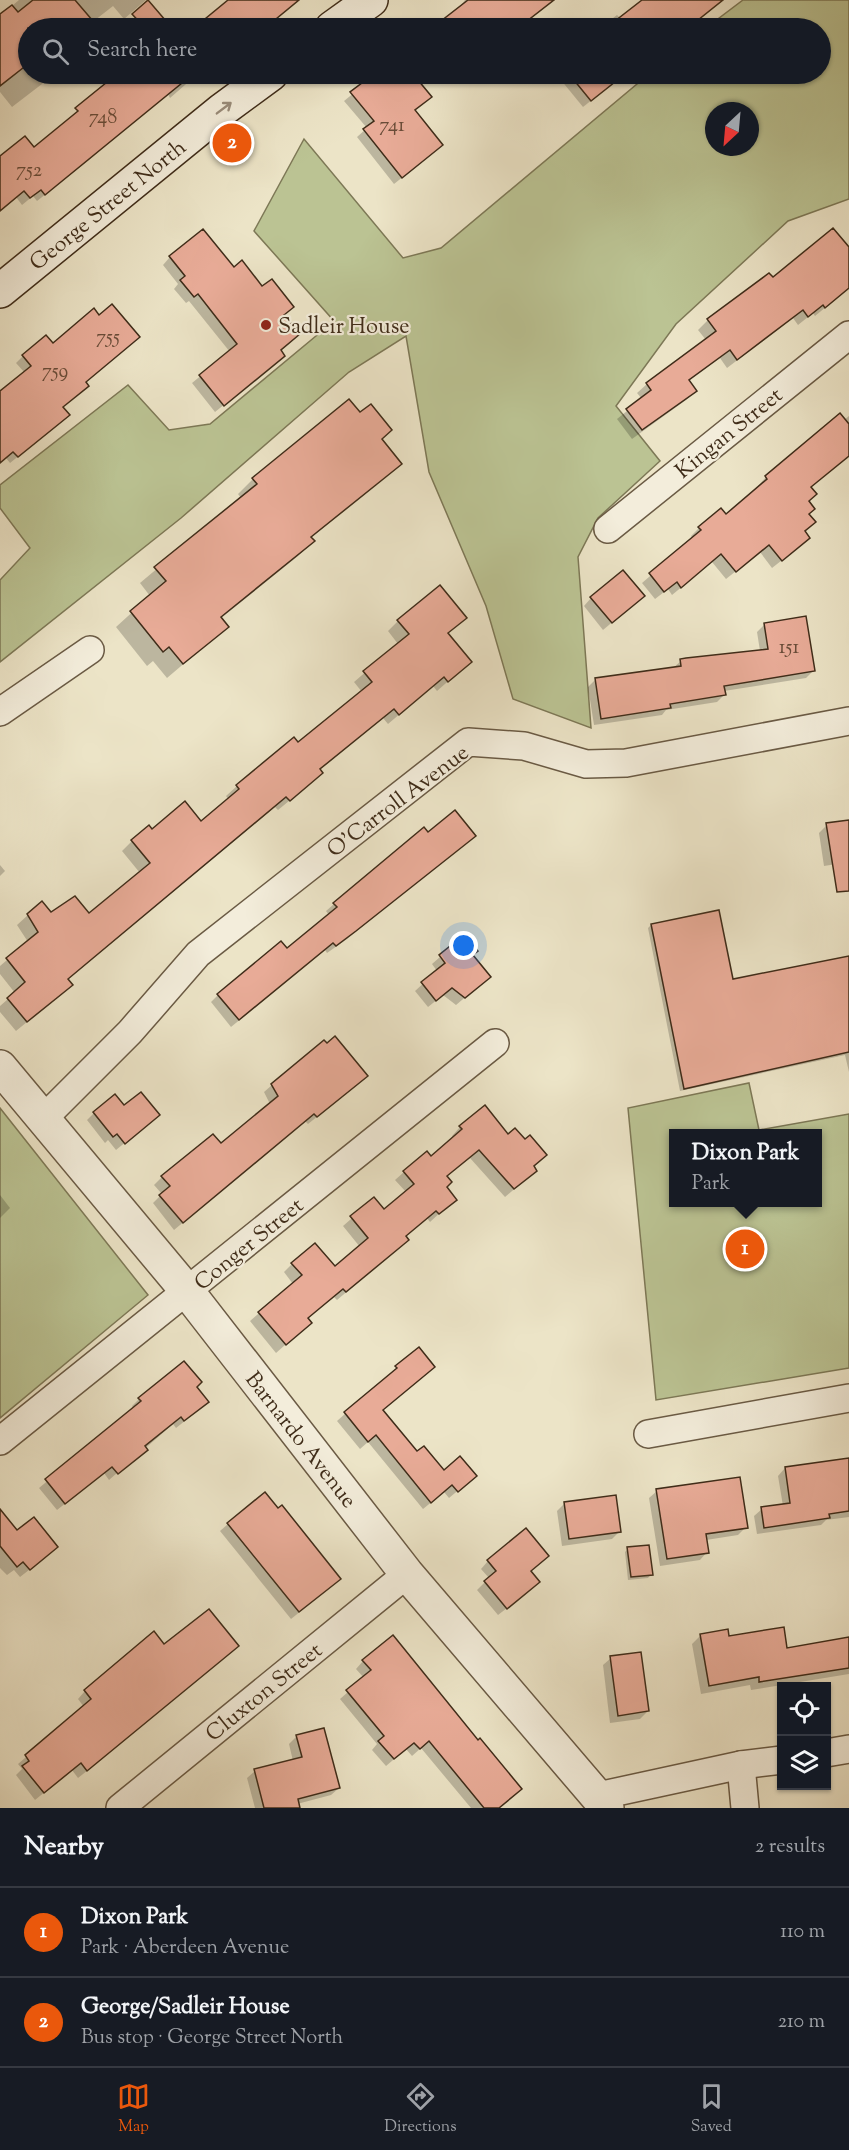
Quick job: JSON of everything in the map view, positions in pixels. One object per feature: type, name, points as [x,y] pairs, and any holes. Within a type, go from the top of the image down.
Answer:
[{"type":"street","points":[[346,18],[371,0]]},
{"type":"street","name":"George Street North","points":[[0,291],[222,110],[257,84]]},
{"type":"street","name":"Kingan Street","points":[[608,530],[849,335]]},
{"type":"street","points":[[0,712],[90,650]]},
{"type":"street","name":"O'Carroll Avenue","points":[[43,1119],[130,1032],[198,954],[468,742],[524,746],[586,764],[626,763],[849,721]]},
{"type":"street","name":"Conger Street","points":[[0,1441],[495,1043]]},
{"type":"street","name":"Barnardo Avenue","points":[[0,1066],[188,1291],[407,1574],[603,1802]]},
{"type":"street","points":[[648,1434],[849,1398]]},
{"type":"street","name":"Cluxton Street","points":[[120,1808],[407,1574]]},
{"type":"street","points":[[831,1752],[849,1749]]},
{"type":"street","points":[[603,1802],[741,1765],[777,1761]]},
{"type":"street","points":[[741,1765],[745,1808]]},
{"type":"green space","points":[[743,0],[849,0],[849,199],[788,221],[676,324],[616,406],[660,461],[598,518],[578,557],[591,728],[513,699],[486,606],[429,472],[406,336],[349,372],[181,518],[0,662],[0,580],[30,548],[0,508],[0,485],[128,385],[169,430],[210,424],[334,321],[254,231],[304,139],[403,258],[441,248],[637,84],[831,84],[831,18],[719,18]]},
{"type":"green space","points":[[749,1083],[759,1129],[669,1129],[669,1207],[822,1207],[822,1129],[765,1129],[849,1114],[849,1368],[656,1400],[628,1108]]},
{"type":"green space","points":[[0,1108],[148,1295],[0,1418]]},
{"type":"building","points":[[33,0],[75,0],[90,18],[18,18],[18,72],[0,86],[0,14],[12,5],[18,12]]},
{"type":"building","points":[[148,0],[163,18],[136,18],[132,14]]},
{"type":"building","points":[[228,0],[299,0],[277,18],[206,18]]},
{"type":"building","points":[[468,0],[554,0],[531,18],[445,18]]},
{"type":"building","points":[[642,0],[723,0],[700,18],[619,18]]},
{"type":"building","points":[[105,84],[181,84],[45,195],[41,190],[30,198],[24,191],[0,211],[0,156],[25,136],[34,147],[78,111],[75,108]]},
{"type":"building","points":[[361,84],[421,84],[432,97],[415,110],[443,145],[402,178],[363,129],[374,121],[350,92]]},
{"type":"building","points":[[577,84],[612,84],[591,101]]},
{"type":"building","points":[[833,228],[849,247],[849,288],[825,308],[823,305],[808,317],[803,310],[737,360],[730,350],[689,380],[697,391],[642,430],[626,409],[651,390],[646,383],[716,331],[707,319],[769,273],[773,277]]},
{"type":"building","name":"Sadleir House","points":[[203,229],[234,267],[242,260],[262,286],[272,279],[294,307],[284,315],[300,334],[281,350],[285,356],[224,406],[199,375],[237,344],[198,294],[194,297],[180,280],[185,276],[169,256]]},
{"type":"building","points":[[112,304],[140,337],[86,382],[89,386],[63,407],[70,415],[18,457],[13,452],[0,463],[0,391],[31,366],[22,355],[46,335],[53,343],[94,308],[99,315]]},
{"type":"building","points":[[349,399],[360,412],[371,404],[392,430],[382,439],[402,464],[311,537],[315,541],[221,617],[229,627],[183,664],[169,647],[163,652],[130,611],[166,581],[154,567],[257,484],[252,478]]},
{"type":"building","points":[[840,413],[849,424],[849,456],[811,487],[817,494],[809,501],[815,509],[809,514],[816,522],[805,531],[810,538],[782,561],[769,545],[736,572],[721,554],[681,588],[677,582],[664,592],[649,573],[701,530],[698,527],[721,508],[726,514],[767,479],[765,476]]},
{"type":"building","points":[[623,570],[645,596],[612,623],[590,597]]},
{"type":"building","points":[[440,585],[467,618],[448,633],[472,662],[448,682],[444,677],[399,715],[394,709],[320,769],[323,773],[290,801],[286,797],[68,979],[73,985],[27,1022],[7,998],[25,982],[6,958],[38,932],[27,914],[42,901],[51,912],[75,896],[89,913],[150,863],[131,840],[149,825],[152,829],[185,801],[201,821],[239,789],[236,785],[294,737],[298,742],[372,682],[363,671],[409,634],[397,620]]},
{"type":"building","points":[[806,616],[815,671],[724,686],[726,695],[670,704],[671,708],[601,719],[595,678],[681,666],[680,659],[768,649],[764,623]]},
{"type":"building","points":[[455,810],[476,836],[336,946],[333,943],[239,1020],[217,994],[281,941],[287,948],[337,907],[333,903],[424,827],[428,832]]},
{"type":"building","points":[[849,820],[849,891],[837,892],[826,823]]},
{"type":"building","points":[[719,910],[733,979],[849,956],[849,1052],[684,1089],[651,924]]},
{"type":"building","points":[[465,934],[478,951],[473,955],[491,977],[465,998],[452,988],[436,1001],[421,982],[445,963],[439,955]]},
{"type":"building","points":[[335,1036],[368,1076],[317,1117],[314,1114],[183,1223],[159,1195],[170,1186],[161,1176],[213,1134],[221,1143],[278,1096],[271,1084],[324,1040],[327,1043]]},
{"type":"building","points":[[141,1092],[160,1115],[125,1144],[117,1134],[113,1137],[93,1112],[115,1094],[124,1105]]},
{"type":"building","points":[[485,1105],[508,1134],[515,1128],[525,1139],[530,1135],[547,1155],[534,1166],[537,1171],[514,1189],[479,1150],[447,1176],[452,1182],[447,1187],[457,1200],[439,1214],[436,1211],[406,1236],[409,1240],[346,1292],[343,1289],[308,1318],[312,1323],[286,1345],[258,1312],[302,1275],[291,1263],[315,1243],[335,1266],[368,1238],[350,1216],[374,1197],[384,1209],[414,1184],[403,1171],[427,1151],[431,1156],[462,1129],[459,1126]]},
{"type":"building","points":[[419,1347],[435,1367],[383,1410],[417,1451],[424,1446],[444,1470],[460,1456],[477,1476],[458,1492],[452,1485],[431,1503],[376,1435],[368,1442],[344,1412]]},
{"type":"building","points":[[184,1361],[202,1382],[197,1387],[209,1402],[184,1421],[181,1417],[145,1446],[148,1450],[118,1474],[112,1467],[65,1504],[45,1479],[141,1401],[138,1398]]},
{"type":"building","points":[[849,1458],[849,1511],[829,1514],[830,1518],[764,1528],[761,1507],[790,1503],[785,1467]]},
{"type":"building","points":[[740,1477],[748,1528],[706,1534],[709,1553],[667,1559],[656,1489]]},
{"type":"building","points":[[265,1492],[278,1508],[282,1505],[341,1579],[299,1612],[227,1523]]},
{"type":"building","points":[[616,1495],[621,1532],[569,1539],[564,1502]]},
{"type":"building","points":[[0,1509],[17,1530],[34,1517],[58,1547],[30,1570],[23,1562],[17,1567],[0,1546]]},
{"type":"building","points":[[526,1528],[549,1556],[531,1571],[540,1582],[507,1609],[484,1581],[496,1571],[487,1560]]},
{"type":"building","points":[[649,1545],[653,1575],[631,1577],[627,1547]]},
{"type":"building","points":[[209,1609],[239,1646],[87,1771],[81,1763],[44,1793],[22,1766],[29,1761],[25,1755],[91,1699],[84,1690],[154,1631],[164,1644]]},
{"type":"building","points":[[784,1627],[787,1648],[849,1637],[849,1668],[759,1682],[759,1677],[709,1686],[700,1634],[728,1629],[729,1636]]},
{"type":"building","points":[[393,1635],[478,1740],[480,1738],[522,1789],[499,1808],[484,1808],[429,1741],[420,1749],[414,1743],[394,1759],[378,1741],[384,1736],[346,1690],[371,1670],[362,1660]]},
{"type":"building","points":[[641,1652],[649,1711],[618,1716],[610,1656]]},
{"type":"building","points":[[324,1728],[340,1788],[298,1799],[300,1808],[264,1808],[254,1769],[302,1757],[296,1735]]},
{"type":"place","name":"George/Sadleir House","points":[[232,143]]},
{"type":"place","name":"Sadleir House","points":[[266,325]]},
{"type":"place","name":"Dixon Park","points":[[745,1249]]}]
